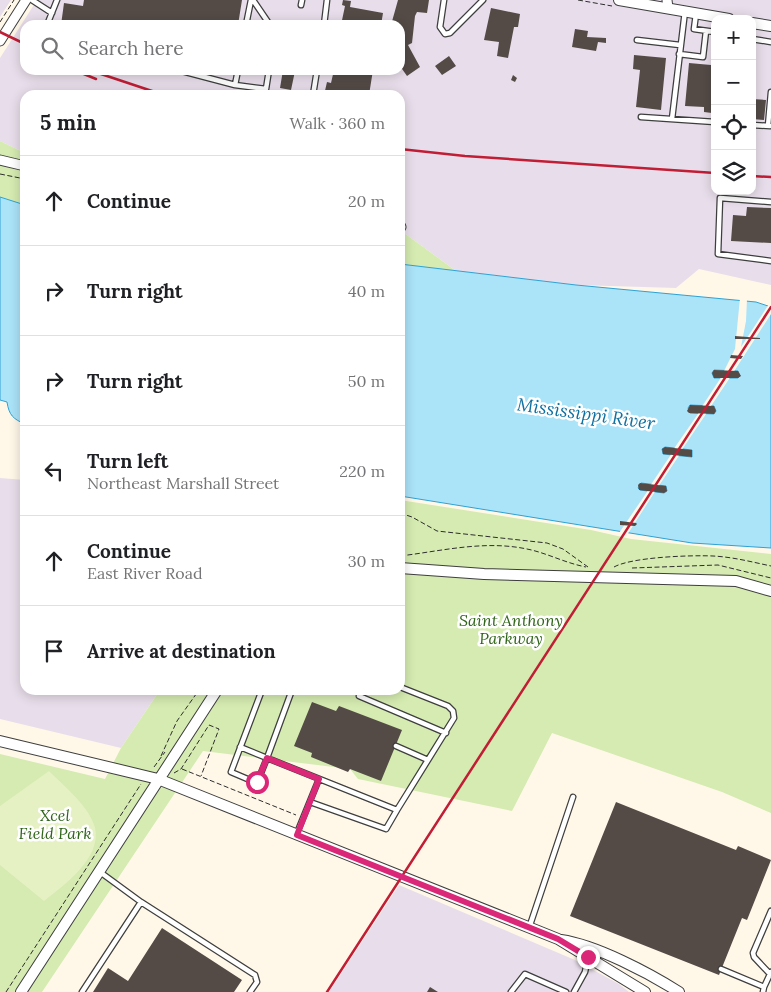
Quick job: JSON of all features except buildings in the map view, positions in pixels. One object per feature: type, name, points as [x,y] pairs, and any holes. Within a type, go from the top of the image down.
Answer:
[{"type":"street","points":[[0,41],[26,0]]},
{"type":"street","points":[[619,0],[668,4],[685,11],[711,16]]},
{"type":"street","points":[[756,24],[771,26]]},
{"type":"street","points":[[0,160],[20,165]]},
{"type":"street","points":[[405,568],[484,574],[736,581],[771,591]]},
{"type":"street","points":[[22,992],[214,695]]},
{"type":"street","points":[[0,741],[158,779],[558,939],[664,983],[679,992]]},
{"type":"street","points":[[589,953],[645,992]]},
{"type":"lane","points":[[32,0],[52,13]]},
{"type":"lane","points":[[49,20],[58,0]]},
{"type":"lane","points":[[247,20],[252,0]]},
{"type":"lane","points":[[252,0],[266,20]]},
{"type":"lane","points":[[325,20],[327,0]]},
{"type":"lane","points":[[444,0],[440,27],[445,34],[450,33],[483,0]]},
{"type":"lane","points":[[672,119],[685,11]]},
{"type":"lane","points":[[694,28],[697,13]]},
{"type":"lane","points":[[683,26],[711,32]]},
{"type":"lane","points":[[679,54],[703,57],[706,31]]},
{"type":"lane","points":[[637,40],[680,45]]},
{"type":"lane","points":[[756,40],[771,42]]},
{"type":"lane","points":[[197,75],[235,85],[266,89],[268,75]]},
{"type":"lane","points":[[235,85],[237,75]]},
{"type":"lane","points":[[314,90],[316,75]]},
{"type":"lane","points":[[756,125],[770,126],[771,92]]},
{"type":"lane","points":[[642,117],[711,122]]},
{"type":"lane","points":[[771,202],[720,198],[718,254],[771,260]]},
{"type":"lane","points":[[310,802],[386,829],[454,718],[453,711],[448,706],[405,689]]},
{"type":"lane","points":[[260,695],[231,772],[257,782],[290,695]]},
{"type":"lane","points":[[359,695],[446,733]]},
{"type":"lane","points":[[396,746],[428,760]]},
{"type":"lane","points":[[240,747],[397,810]]},
{"type":"lane","points":[[297,835],[319,779]]},
{"type":"lane","points":[[530,928],[573,797]]},
{"type":"lane","points":[[99,872],[141,902],[255,975],[256,982],[250,992]]},
{"type":"lane","points":[[82,992],[141,902]]},
{"type":"lane","points":[[721,969],[763,989],[770,973],[754,957],[753,953],[771,911]]},
{"type":"lane","points":[[574,992],[585,972],[589,953]]},
{"type":"lane","points":[[511,992],[525,974],[566,992]]},
{"type":"path","points":[[0,22],[14,0]]},
{"type":"path","points":[[0,174],[20,178]]},
{"type":"path","points":[[405,515],[437,531],[547,543],[562,549],[589,568],[528,549],[505,546],[439,549],[405,555]]},
{"type":"path","points":[[621,568],[613,568],[621,563],[648,559],[713,556],[771,566]]},
{"type":"path","points":[[628,568],[710,565],[729,567],[771,578]]},
{"type":"path","points":[[154,767],[178,721],[196,695]]},
{"type":"path","points":[[174,773],[181,769],[209,726],[219,729],[201,776]]},
{"type":"path","points":[[181,769],[304,818]]},
{"type":"path","points":[[6,992],[137,790]]},
{"type":"shaded area","points":[[0,0],[11,0],[0,17]]},
{"type":"shaded area","points":[[37,0],[771,0],[771,285],[699,269],[676,288],[576,285],[456,271],[405,234],[405,90],[20,90],[20,151],[0,141],[0,58],[20,27],[20,75],[405,75],[405,20],[24,20]]},
{"type":"shaded area","points":[[0,478],[20,480],[20,695],[157,695],[121,748],[0,719]]},
{"type":"shaded area","points":[[399,885],[575,960],[619,984],[629,992],[329,992]]},
{"type":"green space","points":[[0,141],[20,151],[20,203],[0,197]]},
{"type":"green space","points":[[405,234],[456,271],[405,265]]},
{"type":"green space","name":"Saint Anthony Parkway","points":[[405,501],[591,530],[631,539],[771,554],[771,813],[722,792],[552,733],[512,811],[358,779],[350,769],[203,751],[42,992],[0,992],[0,754],[105,779],[121,748],[157,695],[405,695]]},
{"type":"green space","name":"Xcel Field Park","points":[[49,771],[76,797],[88,812],[95,828],[96,839],[93,850],[79,870],[44,901],[0,865],[0,806]]},
{"type":"water","points":[[0,197],[20,203],[20,422],[12,416],[7,402],[0,400]]},
{"type":"water","name":"Mississippi River","points":[[405,265],[576,285],[756,302],[771,307],[771,548],[692,543],[405,497]],"holes":[[[714,370],[738,371],[740,376],[738,378],[714,378],[712,373]],[[690,405],[714,406],[716,411],[714,414],[690,413],[688,408]],[[665,447],[692,450],[692,457],[663,454],[662,449]],[[641,483],[666,486],[667,491],[664,493],[640,490],[638,488]]]},
{"type":"pier","points":[[740,298],[747,299],[746,321],[741,347],[769,304],[771,304],[771,314],[733,373],[723,373],[735,349]]},
{"type":"pier","points":[[722,376],[731,376],[709,409],[701,408]]},
{"type":"pier","points":[[700,411],[708,411],[681,451],[673,450]]},
{"type":"pier","points":[[672,453],[680,454],[658,487],[650,486]]},
{"type":"pier","points":[[649,489],[656,490],[627,535],[619,533]]},
{"type":"railway","points":[[0,32],[20,42]]},
{"type":"railway","points":[[86,75],[96,79]]},
{"type":"railway","points":[[104,75],[149,90]]},
{"type":"railway","points":[[405,150],[465,156],[711,173]]},
{"type":"railway","points":[[756,176],[771,177]]},
{"type":"railway","points":[[327,992],[771,307]]},
{"type":"route","points":[[257,782],[267,758],[319,779],[297,835],[558,939],[573,950],[588,957]]}]
